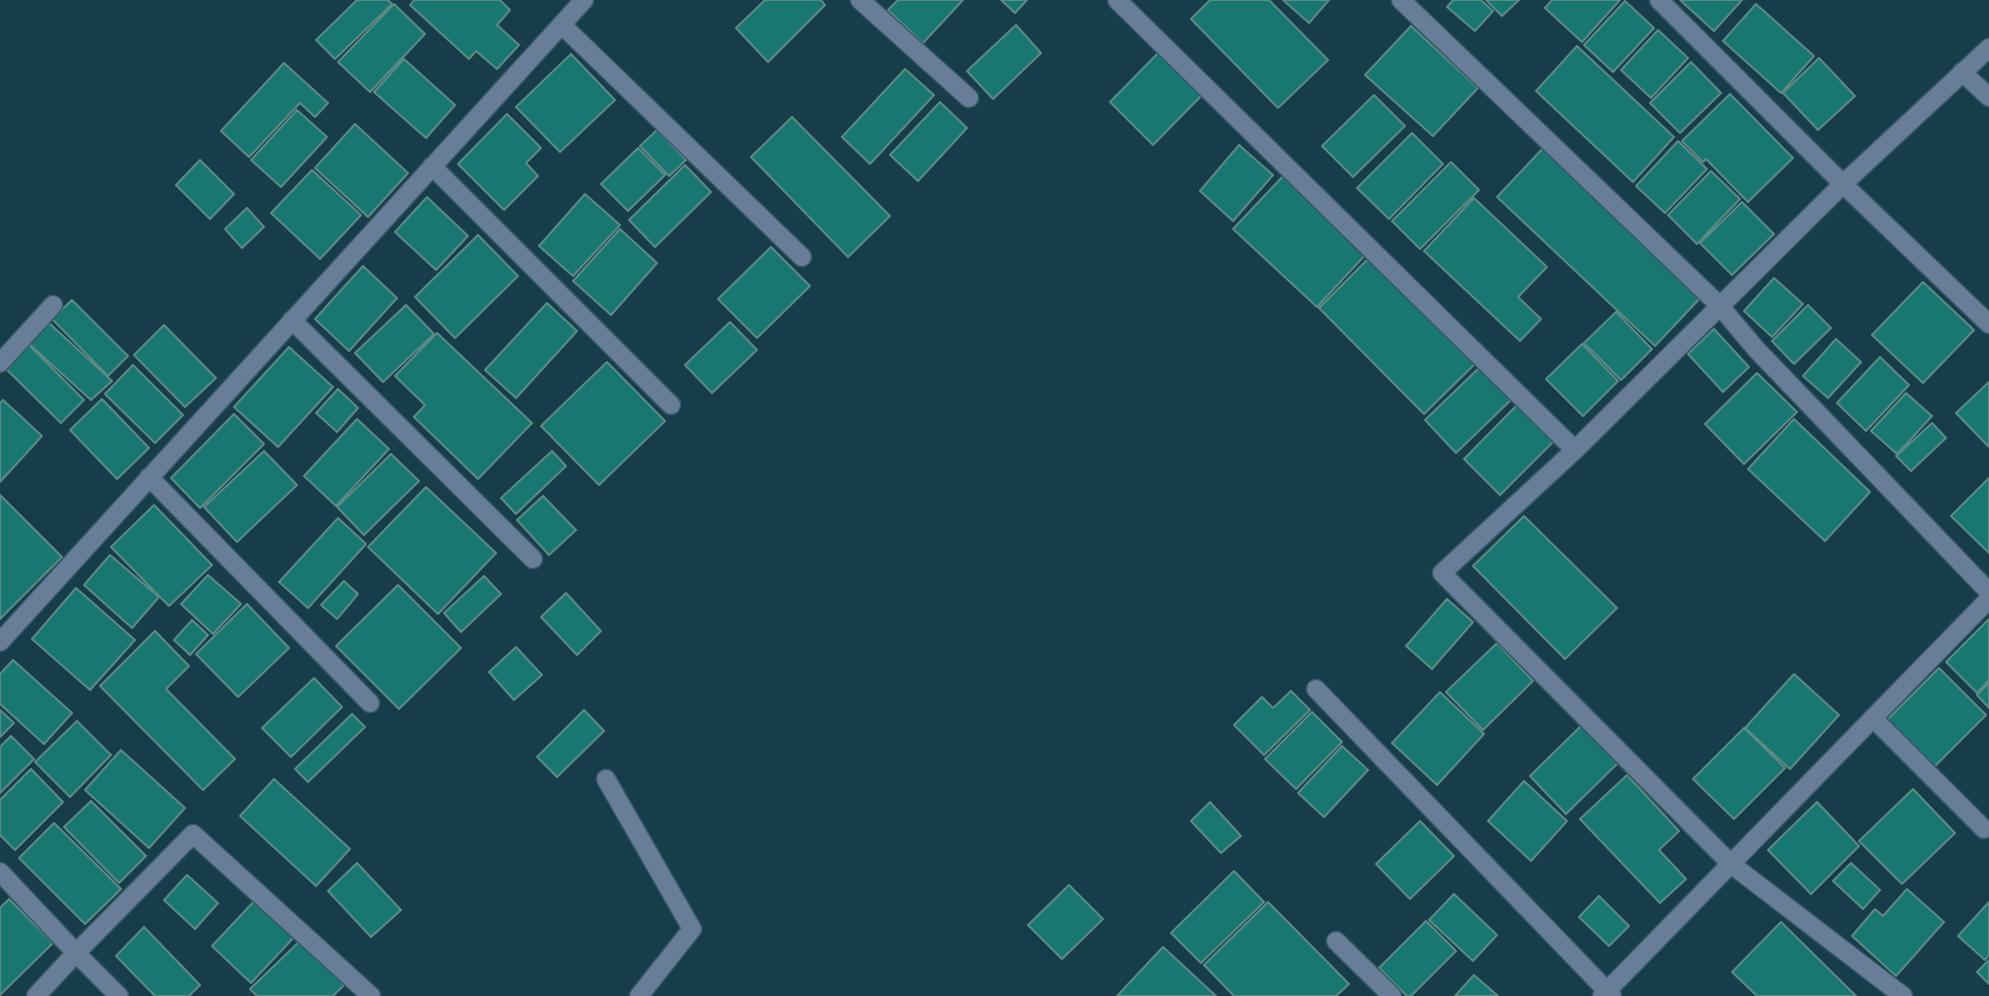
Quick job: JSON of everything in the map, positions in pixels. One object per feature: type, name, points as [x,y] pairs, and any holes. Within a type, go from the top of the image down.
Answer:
[{"type":"street","points":[[0,642],[584,0]]},
{"type":"street","points":[[860,0],[969,98]]},
{"type":"street","points":[[1117,0],[1575,450]]},
{"type":"street","points":[[1659,0],[1843,184],[1989,324]]},
{"type":"street","points":[[1406,2],[1719,305],[1756,349],[1989,592]]},
{"type":"street","points":[[562,24],[802,257]]},
{"type":"street","points":[[1903,996],[1731,864],[1442,573],[1575,450],[1843,184],[1989,48]]},
{"type":"street","points":[[1962,72],[1989,97]]},
{"type":"street","points":[[432,166],[671,405]]},
{"type":"street","points":[[0,363],[53,305]]},
{"type":"street","points":[[292,320],[533,559]]},
{"type":"street","points":[[149,477],[370,703]]},
{"type":"street","points":[[1316,689],[1607,994],[1989,599]]},
{"type":"street","points":[[1873,718],[1984,828]]},
{"type":"street","points":[[606,779],[692,929],[639,996]]},
{"type":"street","points":[[36,996],[193,834],[371,996]]},
{"type":"street","points":[[0,872],[119,996]]},
{"type":"street","points":[[1336,941],[1392,996]]},
{"type":"building","points":[[357,0],[388,0],[392,4],[335,59],[316,40]]},
{"type":"building","points":[[414,0],[500,0],[510,10],[497,25],[519,45],[497,69],[476,51],[469,59],[410,5]]},
{"type":"building","points":[[765,0],[821,0],[825,5],[768,62],[736,28]]},
{"type":"building","points":[[898,0],[963,0],[923,43],[888,10]]},
{"type":"building","points":[[1001,0],[1027,0],[1015,13]]},
{"type":"building","points":[[1210,0],[1269,0],[1328,60],[1278,108],[1191,19]]},
{"type":"building","points":[[1283,0],[1329,0],[1309,23]]},
{"type":"building","points":[[1453,0],[1481,0],[1493,11],[1475,31],[1447,7]]},
{"type":"building","points":[[1486,0],[1519,0],[1502,16]]},
{"type":"building","points":[[1552,0],[1620,0],[1582,42],[1545,8]]},
{"type":"building","points":[[1680,0],[1742,0],[1714,31]]},
{"type":"building","points":[[1625,1],[1654,28],[1613,72],[1584,45]]},
{"type":"building","points":[[394,4],[425,34],[370,92],[338,62]]},
{"type":"building","points":[[1756,4],[1814,56],[1781,93],[1723,41]]},
{"type":"building","points":[[1016,25],[1041,53],[993,99],[967,71]]},
{"type":"building","points":[[1411,26],[1478,88],[1433,136],[1365,75]]},
{"type":"building","points":[[1658,30],[1688,58],[1651,98],[1621,70]]},
{"type":"building","points":[[1577,46],[1674,137],[1633,182],[1536,91]]},
{"type":"building","points":[[1161,50],[1204,93],[1153,145],[1110,102]]},
{"type":"building","points":[[571,54],[615,100],[560,152],[516,107]]},
{"type":"building","points":[[1819,58],[1855,96],[1818,130],[1783,93]]},
{"type":"building","points":[[404,59],[455,105],[426,138],[374,92]]},
{"type":"building","points":[[1691,62],[1721,93],[1680,133],[1650,103]]},
{"type":"building","points":[[284,63],[328,103],[315,117],[300,103],[249,157],[221,131]]},
{"type":"building","points":[[905,69],[934,95],[870,164],[842,137]]},
{"type":"building","points":[[1730,94],[1793,158],[1748,202],[1706,159],[1703,162],[1682,141]]},
{"type":"building","points":[[1374,95],[1405,126],[1353,177],[1322,146]]},
{"type":"building","points":[[940,102],[967,128],[918,181],[890,155]]},
{"type":"building","points":[[297,110],[327,137],[281,187],[251,160]]},
{"type":"building","points":[[507,114],[541,148],[526,163],[538,176],[504,210],[458,164]]},
{"type":"building","points":[[792,117],[890,216],[848,257],[751,157]]},
{"type":"building","points":[[355,124],[408,173],[368,217],[315,168]]},
{"type":"building","points":[[657,130],[686,160],[669,176],[640,146]]},
{"type":"building","points":[[1412,133],[1443,164],[1389,219],[1357,188]]},
{"type":"building","points":[[1678,141],[1707,169],[1665,213],[1636,186]]},
{"type":"building","points":[[1239,145],[1273,175],[1233,221],[1200,191]]},
{"type":"building","points":[[1545,146],[1703,295],[1655,346],[1497,197]]},
{"type":"building","points":[[638,148],[665,175],[628,211],[601,184]]},
{"type":"building","points":[[200,160],[234,194],[210,219],[176,185]]},
{"type":"building","points":[[1451,162],[1479,190],[1420,249],[1392,221]]},
{"type":"building","points":[[685,165],[711,192],[655,247],[629,220]]},
{"type":"building","points":[[312,170],[361,215],[320,259],[271,213]]},
{"type":"building","points":[[1711,171],[1740,199],[1697,244],[1668,215]]},
{"type":"building","points":[[1285,174],[1369,251],[1317,307],[1233,229]]},
{"type":"building","points":[[585,194],[620,225],[573,276],[539,246]]},
{"type":"building","points":[[427,197],[468,236],[436,270],[395,232]]},
{"type":"building","points":[[1474,198],[1547,267],[1518,297],[1541,319],[1520,341],[1424,251]]},
{"type":"building","points":[[1742,202],[1774,234],[1732,275],[1700,243]]},
{"type":"building","points":[[247,208],[264,227],[242,248],[225,229]]},
{"type":"building","points":[[620,229],[657,263],[611,315],[573,281]]},
{"type":"building","points":[[478,235],[518,276],[455,338],[415,297]]},
{"type":"building","points":[[771,247],[810,286],[757,338],[718,299]]},
{"type":"building","points":[[1374,253],[1479,360],[1424,414],[1319,308]]},
{"type":"building","points":[[363,266],[397,298],[349,351],[315,319]]},
{"type":"building","points":[[1774,278],[1803,304],[1772,337],[1744,311]]},
{"type":"building","points":[[1923,282],[1974,330],[1923,383],[1872,335]]},
{"type":"building","points":[[72,300],[128,356],[108,376],[52,319]]},
{"type":"building","points":[[547,303],[577,331],[516,398],[485,370]]},
{"type":"building","points":[[406,305],[434,334],[383,382],[355,353]]},
{"type":"building","points":[[1808,305],[1831,328],[1794,364],[1772,341]]},
{"type":"building","points":[[1616,312],[1652,349],[1621,380],[1584,343]]},
{"type":"building","points":[[48,322],[112,381],[91,400],[28,343]]},
{"type":"building","points":[[730,322],[757,350],[712,393],[685,365]]},
{"type":"building","points":[[164,325],[216,378],[185,407],[134,355]]},
{"type":"building","points":[[1714,329],[1749,367],[1723,392],[1688,354]]},
{"type":"building","points":[[437,333],[532,423],[478,479],[414,417],[425,405],[395,376]]},
{"type":"building","points":[[1836,339],[1861,362],[1828,398],[1803,376]]},
{"type":"building","points":[[1582,344],[1618,381],[1583,416],[1546,379]]},
{"type":"building","points":[[29,345],[84,400],[61,423],[6,369]]},
{"type":"building","points":[[289,347],[333,387],[278,447],[234,407]]},
{"type":"building","points":[[1880,357],[1909,385],[1866,431],[1837,403]]},
{"type":"building","points":[[607,362],[665,421],[599,485],[541,426]]},
{"type":"building","points":[[1483,364],[1515,396],[1456,453],[1425,420]]},
{"type":"building","points":[[133,365],[183,415],[155,443],[105,394]]},
{"type":"building","points":[[1757,373],[1797,412],[1744,464],[1705,424]]},
{"type":"building","points":[[1989,382],[1989,447],[1956,413]]},
{"type":"building","points":[[338,389],[358,408],[337,432],[316,413]]},
{"type":"building","points":[[1906,393],[1932,416],[1897,454],[1871,431]]},
{"type":"building","points":[[102,399],[149,448],[117,479],[70,430]]},
{"type":"building","points":[[3,400],[42,436],[0,482],[0,403]]},
{"type":"building","points":[[1520,402],[1557,438],[1500,495],[1464,459]]},
{"type":"building","points":[[234,414],[264,444],[200,508],[171,478]]},
{"type":"building","points":[[357,419],[389,449],[336,506],[304,476]]},
{"type":"building","points":[[1794,419],[1870,492],[1825,541],[1748,469]]},
{"type":"building","points":[[1932,423],[1946,438],[1911,471],[1896,456]]},
{"type":"building","points":[[264,451],[297,485],[237,542],[204,507]]},
{"type":"building","points":[[552,451],[566,466],[516,514],[501,498]]},
{"type":"building","points":[[391,454],[419,481],[364,535],[337,507]]},
{"type":"building","points":[[1989,478],[1989,553],[1951,516]]},
{"type":"building","points":[[426,487],[496,553],[438,614],[368,547]]},
{"type":"building","points":[[0,495],[62,557],[0,619]]},
{"type":"building","points":[[543,496],[576,530],[549,555],[517,520]]},
{"type":"building","points":[[154,505],[212,565],[169,606],[111,547]]},
{"type":"building","points":[[1524,516],[1617,608],[1565,659],[1473,566]]},
{"type":"building","points":[[338,518],[366,544],[308,608],[279,582]]},
{"type":"building","points":[[110,555],[159,597],[132,628],[84,585]]},
{"type":"building","points":[[208,575],[241,604],[213,634],[181,604]]},
{"type":"building","points":[[484,576],[501,594],[461,632],[444,613]]},
{"type":"building","points":[[344,581],[358,594],[337,619],[321,605]]},
{"type":"building","points":[[398,585],[461,648],[399,709],[336,646]]},
{"type":"building","points":[[76,588],[135,640],[90,690],[32,639]]},
{"type":"building","points":[[566,593],[601,631],[577,655],[541,617]]},
{"type":"building","points":[[1447,599],[1473,622],[1432,669],[1406,646]]},
{"type":"building","points":[[247,604],[289,648],[238,697],[196,654]]},
{"type":"building","points":[[1989,619],[1989,680],[1977,693],[1946,662]]},
{"type":"building","points":[[192,620],[208,635],[190,655],[174,640]]},
{"type":"building","points":[[155,631],[189,666],[166,689],[235,759],[203,790],[100,686]]},
{"type":"building","points":[[1497,643],[1533,681],[1483,730],[1446,692]]},
{"type":"building","points":[[516,647],[542,675],[514,700],[489,672]]},
{"type":"building","points":[[13,660],[72,713],[44,744],[0,704],[0,674]]},
{"type":"building","points":[[1939,668],[1986,715],[1934,767],[1887,720]]},
{"type":"building","points":[[1794,674],[1839,715],[1790,769],[1745,728]]},
{"type":"building","points":[[314,678],[342,707],[291,757],[262,728]]},
{"type":"building","points":[[1989,683],[1989,708],[1977,695]]},
{"type":"building","points":[[1291,691],[1310,710],[1264,755],[1234,725],[1262,697],[1273,708]]},
{"type":"building","points":[[1440,692],[1484,734],[1437,785],[1392,743]]},
{"type":"building","points":[[0,710],[14,723],[0,737]]},
{"type":"building","points":[[584,710],[604,731],[557,777],[537,757]]},
{"type":"building","points":[[1312,712],[1342,742],[1296,789],[1265,759]]},
{"type":"building","points":[[352,714],[365,727],[308,782],[295,769]]},
{"type":"building","points":[[77,721],[111,755],[70,797],[35,762]]},
{"type":"building","points":[[1585,722],[1621,760],[1566,814],[1530,776]]},
{"type":"building","points":[[1744,728],[1785,768],[1734,819],[1693,779]]},
{"type":"building","points":[[11,736],[34,759],[0,793],[0,747]]},
{"type":"building","points":[[1342,746],[1368,770],[1324,817],[1298,793]]},
{"type":"building","points":[[121,750],[185,808],[149,848],[85,790]]},
{"type":"building","points":[[31,769],[63,802],[15,850],[0,835],[0,800]]},
{"type":"building","points":[[1627,775],[1679,831],[1659,850],[1686,879],[1660,903],[1580,819]]},
{"type":"building","points":[[274,779],[350,849],[316,886],[240,816]]},
{"type":"building","points":[[1524,781],[1567,821],[1531,861],[1488,821]]},
{"type":"building","points":[[1913,789],[1955,833],[1902,884],[1859,841]]},
{"type":"building","points":[[91,801],[146,856],[119,883],[64,827]]},
{"type":"building","points":[[1210,802],[1241,836],[1221,853],[1191,821]]},
{"type":"building","points":[[1817,802],[1859,846],[1811,894],[1768,850]]},
{"type":"building","points":[[1420,821],[1454,856],[1410,899],[1376,864]]},
{"type":"building","points":[[54,823],[121,889],[85,924],[19,858]]},
{"type":"building","points":[[357,863],[401,910],[371,937],[328,891]]},
{"type":"building","points":[[1851,863],[1880,890],[1863,909],[1833,881]]},
{"type":"building","points":[[1234,871],[1264,902],[1201,963],[1171,933]]},
{"type":"building","points":[[187,875],[218,903],[195,929],[164,900]]},
{"type":"building","points":[[1069,885],[1103,919],[1062,959],[1028,925]]},
{"type":"building","points":[[1907,889],[1944,922],[1896,976],[1852,936],[1875,909],[1883,916]]},
{"type":"building","points":[[1454,894],[1497,935],[1473,961],[1429,920]]},
{"type":"building","points":[[1599,896],[1629,926],[1609,946],[1579,917]]},
{"type":"building","points":[[258,897],[297,934],[251,983],[212,946]]},
{"type":"building","points":[[9,899],[53,943],[0,995],[0,908]]},
{"type":"building","points":[[1268,902],[1349,984],[1336,996],[1234,996],[1204,965]]},
{"type":"building","points":[[1989,902],[1989,955],[1985,960],[1958,936]]},
{"type":"building","points":[[1426,921],[1456,951],[1411,996],[1407,996],[1379,968]]},
{"type":"building","points":[[1781,922],[1856,996],[1757,996],[1732,972]]},
{"type":"building","points":[[144,927],[200,985],[189,996],[155,996],[116,956]]},
{"type":"building","points":[[301,940],[344,985],[333,996],[257,996],[250,989]]},
{"type":"building","points":[[1163,947],[1216,996],[1117,996]]},
{"type":"building","points":[[1989,960],[1989,984],[1977,972]]},
{"type":"building","points":[[1474,975],[1498,996],[1455,996]]}]
